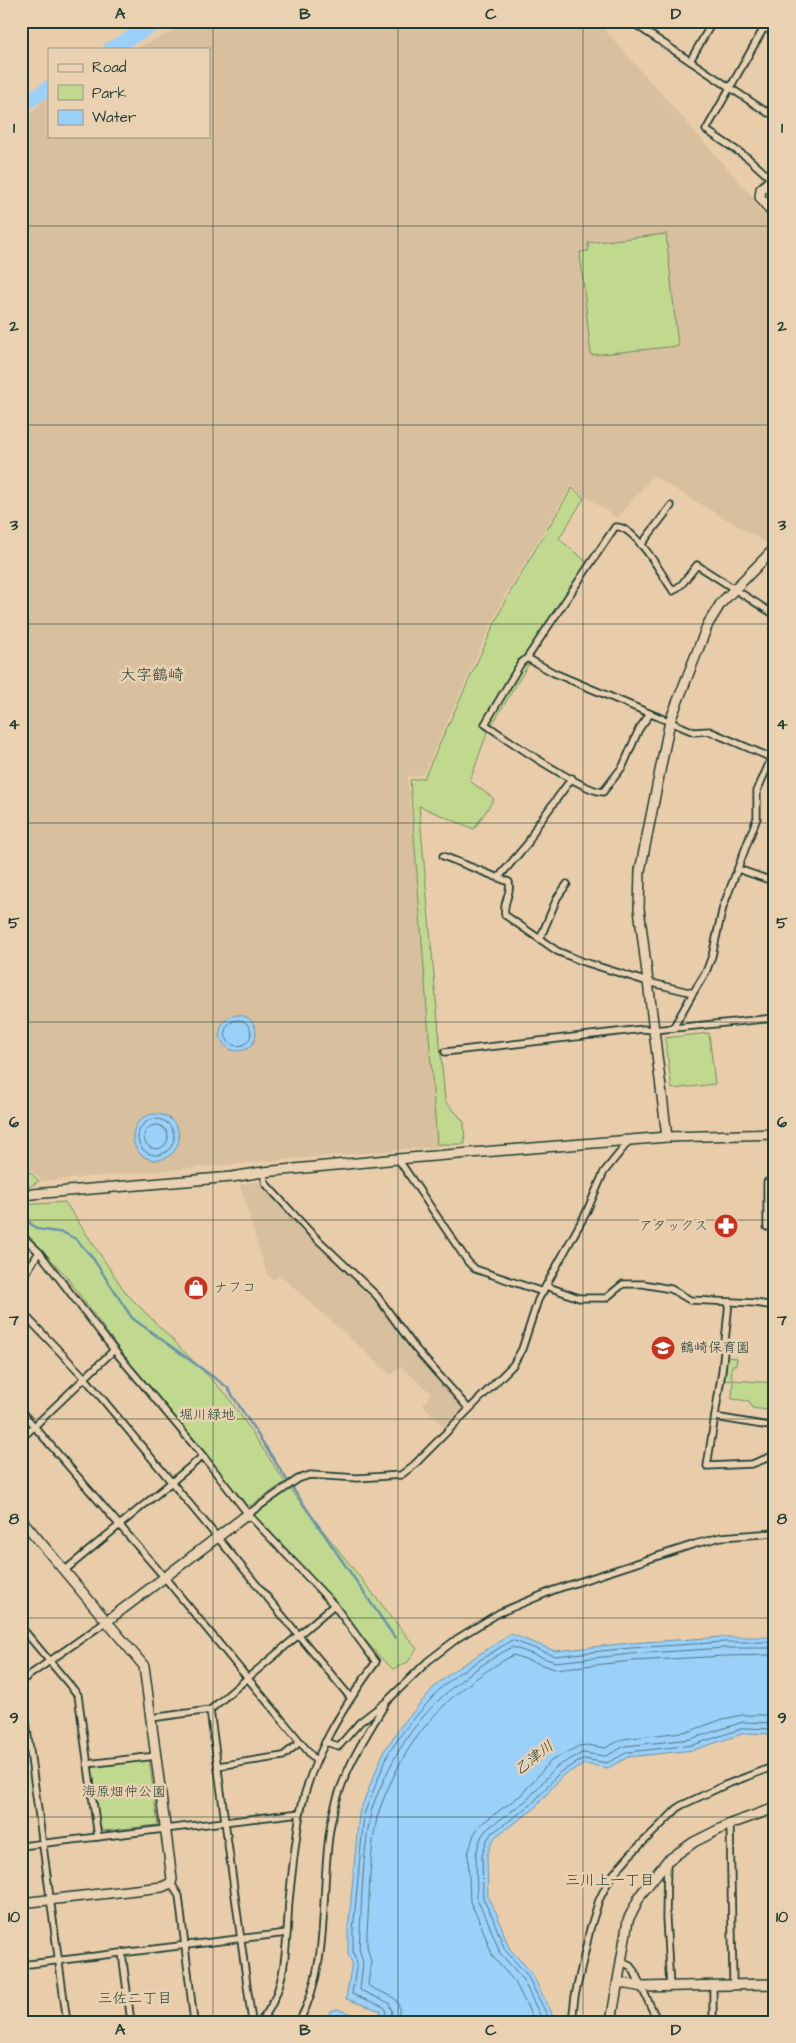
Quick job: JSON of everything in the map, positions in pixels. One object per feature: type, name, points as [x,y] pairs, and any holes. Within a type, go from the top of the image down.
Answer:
[{"type":"street","points":[[630,21],[768,113],[775,101]]},
{"type":"street","points":[[690,61],[714,21]]},
{"type":"street","points":[[775,32],[761,24],[730,88],[706,130],[773,177],[761,189],[760,197],[775,217]]},
{"type":"street","points":[[641,545],[670,506]]},
{"type":"street","points":[[650,714],[639,729],[623,766],[603,792],[597,791],[572,778],[485,724],[522,663],[615,527],[620,526],[626,529],[641,545],[673,591],[682,584],[697,566],[775,615]]},
{"type":"street","points":[[667,1137],[639,908],[640,871],[670,721],[708,624],[721,603],[775,548]]},
{"type":"street","points":[[527,658],[554,673],[694,732],[710,732],[772,758]]},
{"type":"street","points":[[673,1028],[706,972],[712,956],[722,907],[757,818],[757,791],[775,750]]},
{"type":"street","points":[[499,877],[528,843],[536,827],[572,778]]},
{"type":"street","points":[[443,856],[509,882],[511,888],[504,909],[505,915],[556,951],[648,982],[693,993]]},
{"type":"street","points":[[738,869],[775,882]]},
{"type":"street","points":[[540,939],[557,898],[567,884]]},
{"type":"street","points":[[445,1052],[643,1029],[654,1030],[775,1018]]},
{"type":"street","points":[[21,1196],[232,1177],[263,1172],[398,1159],[667,1137],[775,1134]]},
{"type":"street","points":[[67,2022],[21,1683],[107,1622],[248,1514],[298,1479],[310,1475],[358,1478],[401,1475],[414,1465],[513,1365],[522,1349],[544,1289],[586,1212],[604,1172],[629,1141]]},
{"type":"street","points":[[398,1159],[468,1262],[475,1269],[579,1298],[606,1298],[623,1284],[643,1284],[671,1289],[690,1300],[775,1306]]},
{"type":"street","points":[[263,1172],[266,1184],[310,1232],[377,1296],[415,1348],[469,1409]]},
{"type":"street","points":[[775,1178],[766,1182],[767,1227],[775,1226]]},
{"type":"street","points":[[21,1235],[39,1252],[114,1350],[203,1456],[248,1514],[334,1605],[376,1662],[350,1697],[325,1742],[311,1773],[300,1813],[280,1983],[266,2015],[260,2022]]},
{"type":"street","points":[[21,1281],[39,1252]]},
{"type":"street","points":[[730,1302],[722,1371],[707,1466],[752,1464],[775,1455]]},
{"type":"street","points":[[21,1311],[85,1378],[350,1697]]},
{"type":"street","points":[[21,1439],[114,1350]]},
{"type":"street","points":[[21,1410],[165,1578],[316,1761]]},
{"type":"street","points":[[715,1417],[775,1427]]},
{"type":"street","points":[[64,1571],[203,1456]]},
{"type":"street","points":[[21,1520],[144,1666],[172,1874],[171,1884],[179,1896],[194,2022]]},
{"type":"street","points":[[325,1742],[332,1746],[339,1746],[360,1722],[386,1702],[414,1673],[458,1638],[526,1601],[592,1577],[695,1544],[721,1537],[775,1533]]},
{"type":"street","points":[[151,1718],[210,1710],[334,1605]]},
{"type":"street","points":[[21,1626],[78,1695],[98,1837]]},
{"type":"street","points":[[298,2022],[311,1994],[316,1975],[324,1918],[328,1842],[338,1794],[355,1752],[386,1702]]},
{"type":"street","points":[[210,1710],[252,2022]]},
{"type":"street","points":[[218,1766],[283,1756],[300,1742]]},
{"type":"street","points":[[87,1764],[156,1756]]},
{"type":"street","points":[[572,2022],[575,1996],[590,1929],[599,1900],[610,1878],[630,1855],[680,1806],[725,1785],[775,1766]]},
{"type":"street","points":[[611,2022],[628,1920],[641,1894],[667,1861],[694,1842],[730,1824],[775,1808]]},
{"type":"street","points":[[21,1846],[300,1813]]},
{"type":"street","points":[[730,1824],[733,1984]]},
{"type":"street","points":[[667,1861],[666,1918],[670,1987]]},
{"type":"street","points":[[21,1903],[162,1887],[171,1884]]},
{"type":"street","points":[[21,1965],[287,1933]]},
{"type":"street","points":[[122,1953],[131,2022]]},
{"type":"street","points":[[620,1961],[630,1966],[658,2022]]},
{"type":"street","points":[[618,1982],[642,1987],[775,1984]]},
{"type":"street","points":[[713,1985],[713,2022]]},
{"type":"shaded area","points":[[194,21],[597,21],[775,220],[775,548],[653,476],[617,518],[571,486],[504,597],[423,775],[407,777],[446,1100],[465,1122],[465,1144],[42,1181],[21,1161],[21,123],[48,96],[48,138],[210,138],[210,48],[137,48]]},
{"type":"shaded area","points":[[258,1181],[372,1299],[417,1350],[462,1409],[443,1427],[423,1404],[431,1393],[400,1366],[391,1375],[280,1275],[274,1280],[267,1275],[240,1185]]},
{"type":"green space","points":[[666,234],[678,346],[591,355],[580,252],[589,251],[588,243]]},
{"type":"green space","points":[[572,488],[584,498],[559,539],[589,564],[487,733],[470,781],[494,799],[474,829],[419,806],[445,1101],[464,1122],[465,1144],[437,1144],[410,780],[424,778],[506,599]]},
{"type":"green space","points":[[709,1033],[715,1084],[672,1089],[665,1038]]},
{"type":"green space","points":[[21,1164],[39,1181],[27,1188],[21,1188]]},
{"type":"green space","name":"堀川緑地","points":[[65,1202],[126,1293],[227,1395],[285,1482],[250,1506],[247,1505],[136,1372],[65,1275],[21,1229],[21,1205]]},
{"type":"green space","points":[[726,1357],[737,1358],[736,1365],[732,1365],[731,1381],[724,1380]]},
{"type":"green space","points":[[733,1380],[775,1383],[775,1411],[752,1408],[749,1401],[732,1399]]},
{"type":"green space","points":[[290,1489],[417,1649],[408,1662],[393,1669],[381,1658],[254,1515]]},
{"type":"green space","name":"海原畑仲公園","points":[[149,1759],[158,1825],[103,1831],[100,1828],[92,1769],[94,1767]]},
{"type":"water","points":[[238,1015],[245,1016],[251,1020],[255,1026],[255,1040],[251,1046],[245,1050],[238,1051],[231,1050],[225,1046],[221,1040],[220,1033],[221,1026],[225,1020],[231,1016]]},
{"type":"water","points":[[151,1114],[161,1114],[173,1120],[178,1128],[178,1146],[173,1154],[165,1159],[151,1160],[143,1157],[136,1150],[133,1142],[133,1132],[136,1124],[143,1117]]},
{"type":"water","name":"乙津川","points":[[511,1634],[555,1651],[630,1643],[724,1637],[775,1637],[775,1734],[745,1733],[694,1750],[628,1757],[608,1768],[585,1764],[563,1775],[534,1809],[496,1836],[487,1855],[488,1898],[497,1914],[509,1948],[531,1972],[552,2014],[551,2022],[377,2022],[381,2011],[346,1999],[352,1962],[348,1955],[348,1931],[359,1813],[384,1751],[401,1726],[434,1687],[453,1671]]},
{"type":"water","points":[[337,2009],[375,2022],[325,2022],[330,2011]]},
{"type":"waterway","points":[[112,48],[161,21]]},
{"type":"waterway","points":[[21,107],[48,88]]},
{"type":"waterway","points":[[21,1215],[37,1229],[64,1233],[76,1239],[92,1257],[132,1318],[227,1387],[287,1480],[395,1638]]},
{"type":"place","name":"アタックス","points":[[726,1226]]},
{"type":"place","name":"ナフコ","points":[[196,1288]]},
{"type":"place","name":"鶴崎保育園","points":[[663,1348]]},
{"type":"district","name":"大字鶴崎","points":[[152,675]]},
{"type":"district","name":"三川上一丁目","points":[[610,1880]]},
{"type":"district","name":"三佐二丁目","points":[[135,1998]]}]
